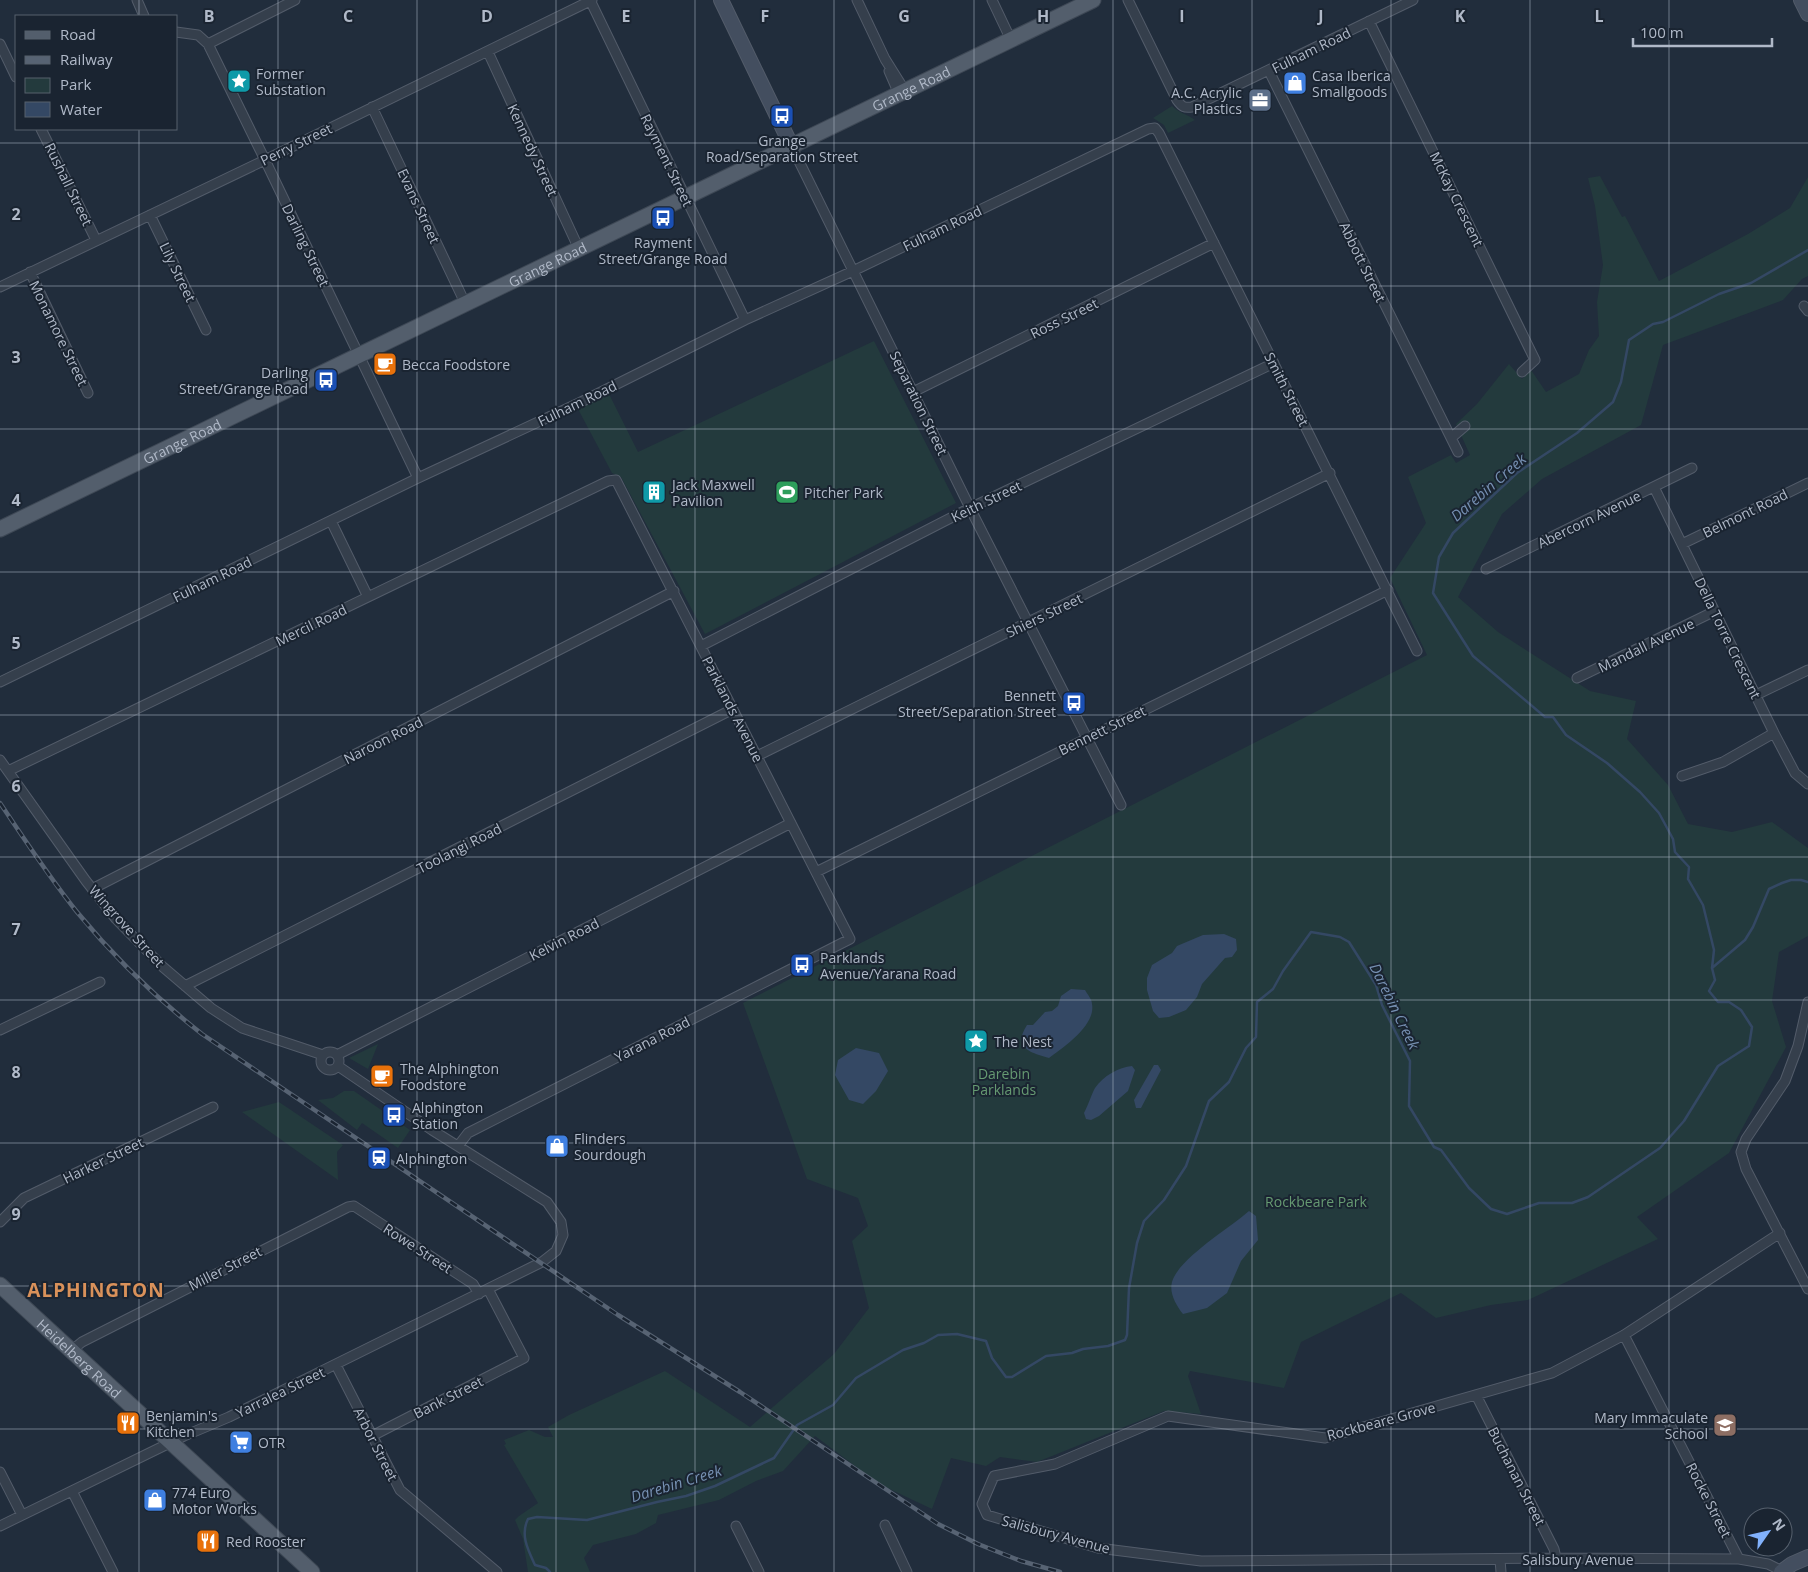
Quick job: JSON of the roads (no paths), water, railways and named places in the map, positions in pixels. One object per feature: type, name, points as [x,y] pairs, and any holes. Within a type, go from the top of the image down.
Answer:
[{"type":"main road","name":"Grange Road","points":[[0,529],[1093,0]]},
{"type":"main road","name":"Heidelberg Road","points":[[0,1285],[312,1572]]},
{"type":"street","points":[[137,0],[144,15]]},
{"type":"street","points":[[178,32],[198,35],[208,44],[294,0]]},
{"type":"street","name":"Perry Street","points":[[0,286],[266,160],[591,0]]},
{"type":"street","name":"Rayment Street","points":[[591,0],[745,320]]},
{"type":"street","name":"Separation Street","points":[[721,0],[970,508],[1121,805]]},
{"type":"street","points":[[857,0],[902,92]]},
{"type":"street","points":[[992,0],[1011,40]]},
{"type":"street","name":"Fulham Road","points":[[1128,0],[1181,106],[1186,108],[1269,71],[1413,0]]},
{"type":"street","points":[[1801,0],[1808,14]]},
{"type":"street","name":"McKay Crescent","points":[[1369,21],[1536,360],[1522,372]]},
{"type":"street","points":[[0,44],[15,76]]},
{"type":"street","name":"Darling Street","points":[[208,44],[266,160],[418,478]]},
{"type":"street","name":"Kennedy Street","points":[[488,52],[579,249]]},
{"type":"street","name":"Abbott Street","points":[[1269,71],[1458,452]]},
{"type":"street","name":"Evans Street","points":[[372,107],[466,304]]},
{"type":"street","name":"Fulham Road","points":[[0,682],[418,478],[581,402],[745,320],[854,271],[1139,133],[1155,128]]},
{"type":"street","name":"Smith Street","points":[[1155,128],[1418,652]]},
{"type":"street","name":"Rushall Street","points":[[41,130],[96,240]]},
{"type":"street","name":"Lily Street","points":[[150,215],[206,330]]},
{"type":"street","name":"Ross Street","points":[[913,392],[1214,243]]},
{"type":"street","name":"Monamore Street","points":[[30,272],[88,393]]},
{"type":"street","name":"Keith Street","points":[[701,646],[970,508],[1274,363]]},
{"type":"street","points":[[1451,438],[1465,426]]},
{"type":"street","name":"Abercorn Avenue","points":[[1486,569],[1692,468]]},
{"type":"street","name":"Shiers Street","points":[[757,756],[1330,474]]},
{"type":"street","name":"Parklands Avenue","points":[[616,480],[850,938]]},
{"type":"street","name":"Mercil Road","points":[[8,771],[608,481],[616,480]]},
{"type":"street","name":"Belmont Road","points":[[1682,544],[1808,483]]},
{"type":"street","name":"Della Torre Crescent","points":[[1654,487],[1774,733],[1795,773],[1808,784]]},
{"type":"street","points":[[331,521],[368,597]]},
{"type":"street","name":"Bennett Street","points":[[816,872],[1388,590]]},
{"type":"street","name":"Naroon Road","points":[[92,889],[674,592]]},
{"type":"street","name":"Mandall Avenue","points":[[1577,678],[1714,611]]},
{"type":"street","points":[[1756,695],[1808,670]]},
{"type":"street","name":"Toolangi Road","points":[[185,986],[733,709]]},
{"type":"street","points":[[1682,776],[1723,762],[1774,733]]},
{"type":"street","name":"Wingrove Street","points":[[0,760],[92,889],[141,946],[211,1008],[242,1028],[323,1055]]},
{"type":"street","name":"Kelvin Road","points":[[337,1055],[791,823]]},
{"type":"street","name":"Yarana Road","points":[[458,1146],[468,1133],[850,938]]},
{"type":"street","points":[[0,1030],[100,982]]},
{"type":"street","points":[[1808,1002],[1790,1071],[1746,1139],[1741,1152],[1746,1169],[1808,1289]]},
{"type":"street","points":[[330,1052],[337,1055],[339,1060],[338,1066],[330,1070],[325,1068],[321,1061],[323,1055],[330,1052]]},
{"type":"street","points":[[338,1066],[458,1146]]},
{"type":"street","name":"Harker Street","points":[[0,1222],[24,1198],[213,1107]]},
{"type":"street","name":"Yarralea Street","points":[[0,1526],[171,1442],[229,1417],[488,1290],[542,1262],[556,1251],[563,1235],[562,1226],[547,1202],[458,1146]]},
{"type":"street","name":"Rowe Street","points":[[354,1206],[473,1284],[479,1294]]},
{"type":"street","name":"Miller Street","points":[[72,1350],[79,1343],[297,1231],[354,1206]]},
{"type":"street","name":"Rockbeare Grove","points":[[986,1516],[982,1504],[994,1476],[1055,1464],[1168,1416],[1325,1438],[1552,1372],[1624,1335],[1780,1233]]},
{"type":"street","name":"Bank Street","points":[[372,1436],[524,1358],[488,1290]]},
{"type":"street","name":"Rocke Street","points":[[1624,1335],[1739,1559]]},
{"type":"street","name":"Arbor Street","points":[[336,1364],[403,1494],[497,1572]]},
{"type":"street","name":"Buchanan Street","points":[[1476,1395],[1554,1549],[1556,1558]]},
{"type":"street","points":[[0,1472],[22,1515]]},
{"type":"street","points":[[72,1491],[112,1572]]},
{"type":"street","name":"Salisbury Avenue","points":[[986,1516],[1098,1548],[1200,1561],[1500,1567],[1556,1558],[1739,1559],[1768,1564],[1782,1572]]},
{"type":"street","points":[[885,1525],[908,1572]]},
{"type":"street","points":[[736,1526],[759,1572]]},
{"type":"street","points":[[1782,1572],[1792,1564],[1808,1557]]},
{"type":"water","points":[[1224,934],[1236,939],[1237,950],[1232,957],[1225,958],[1202,984],[1197,997],[1186,1010],[1169,1017],[1159,1018],[1153,1011],[1147,990],[1147,978],[1152,965],[1172,953],[1177,946],[1203,935]]},
{"type":"water","points":[[1071,989],[1085,990],[1091,1000],[1092,1012],[1089,1020],[1078,1035],[1049,1058],[1030,1051],[1023,1044],[1022,1039],[1027,1025],[1033,1025],[1045,1012],[1052,1011],[1058,1006],[1061,996]]},
{"type":"water","points":[[856,1048],[879,1053],[888,1071],[876,1091],[863,1104],[849,1100],[835,1075],[838,1060]]},
{"type":"water","points":[[1154,1065],[1158,1065],[1161,1070],[1141,1108],[1136,1108],[1134,1100]]},
{"type":"water","points":[[1132,1066],[1135,1070],[1128,1091],[1099,1116],[1091,1120],[1086,1119],[1084,1113],[1098,1084],[1112,1073]]},
{"type":"water","points":[[1249,1211],[1256,1216],[1258,1240],[1241,1261],[1227,1293],[1207,1308],[1183,1314],[1171,1290],[1172,1282],[1177,1273],[1194,1253]]},
{"type":"waterway","name":"Darebin Creek","points":[[550,1572],[546,1568],[535,1565],[530,1554],[525,1537],[528,1519],[537,1517],[587,1520],[686,1496],[715,1486],[774,1458],[797,1425],[833,1405],[856,1378],[903,1350],[924,1343],[938,1335],[957,1334],[986,1341],[992,1358],[1006,1377],[1012,1377],[1046,1356],[1108,1346],[1125,1340],[1127,1335],[1129,1288],[1137,1243],[1144,1221],[1164,1200],[1186,1166],[1209,1101],[1229,1082],[1246,1048],[1256,1037],[1257,1002],[1273,989],[1283,971],[1311,932],[1340,937],[1349,942],[1376,985],[1382,1005],[1410,1061],[1409,1106],[1434,1147],[1441,1150],[1469,1188],[1491,1209],[1507,1214],[1539,1203],[1572,1203],[1588,1197],[1660,1148],[1684,1121],[1718,1066],[1749,1046],[1752,1027],[1741,1010],[1729,1002],[1718,1002],[1709,991],[1715,980],[1712,968],[1714,950],[1703,905],[1688,879],[1689,867],[1675,852],[1673,839],[1659,813],[1640,792],[1607,763],[1566,735],[1553,717],[1545,717],[1473,656],[1433,593],[1439,557],[1453,533],[1517,473],[1577,433],[1613,402],[1621,382],[1629,340],[1653,324],[1663,322],[1719,294],[1751,283],[1808,250]]},
{"type":"waterway","points":[[1712,968],[1745,940],[1753,927],[1769,889],[1791,880],[1808,882]]},
{"type":"railway","points":[[0,803],[37,858],[91,929],[152,991],[202,1034],[618,1315],[740,1392],[938,1524],[978,1544],[1021,1561],[1060,1572]]},
{"type":"place","name":"Former Substation","points":[[239,81]]},
{"type":"place","name":"Casa Iberica Smallgoods","points":[[1295,83]]},
{"type":"place","name":"A.C. Acrylic Plastics","points":[[1260,100]]},
{"type":"place","name":"Grange Road/Separation Street","points":[[782,116]]},
{"type":"place","name":"Rayment Street/Grange Road","points":[[663,218]]},
{"type":"place","name":"Becca Foodstore","points":[[385,364]]},
{"type":"place","name":"Darling Street/Grange Road","points":[[326,380]]},
{"type":"place","name":"Jack Maxwell Pavilion","points":[[654,492]]},
{"type":"place","name":"Pitcher Park","points":[[787,492]]},
{"type":"place","name":"Bennett Street/Separation Street","points":[[1074,703]]},
{"type":"place","name":"Parklands Avenue/Yarana Road","points":[[802,965]]},
{"type":"place","name":"The Nest","points":[[976,1041]]},
{"type":"place","name":"The Alphington Foodstore","points":[[382,1076]]},
{"type":"place","name":"Alphington Station","points":[[394,1115]]},
{"type":"place","name":"Flinders Sourdough","points":[[557,1146]]},
{"type":"place","name":"Alphington","points":[[379,1158]]},
{"type":"place","name":"Benjamin's Kitchen","points":[[128,1423]]},
{"type":"place","name":"Mary Immaculate School","points":[[1725,1425]]},
{"type":"place","name":"OTR","points":[[241,1442]]},
{"type":"place","name":"774 Euro Motor Works","points":[[155,1500]]},
{"type":"place","name":"Red Rooster","points":[[208,1541]]},
{"type":"district","name":"ALPHINGTON","points":[[96,1290]]},
{"type":"park label","name":"Darebin Parklands","points":[[1004,1082]]},
{"type":"park label","name":"Rockbeare Park","points":[[1316,1201]]}]
